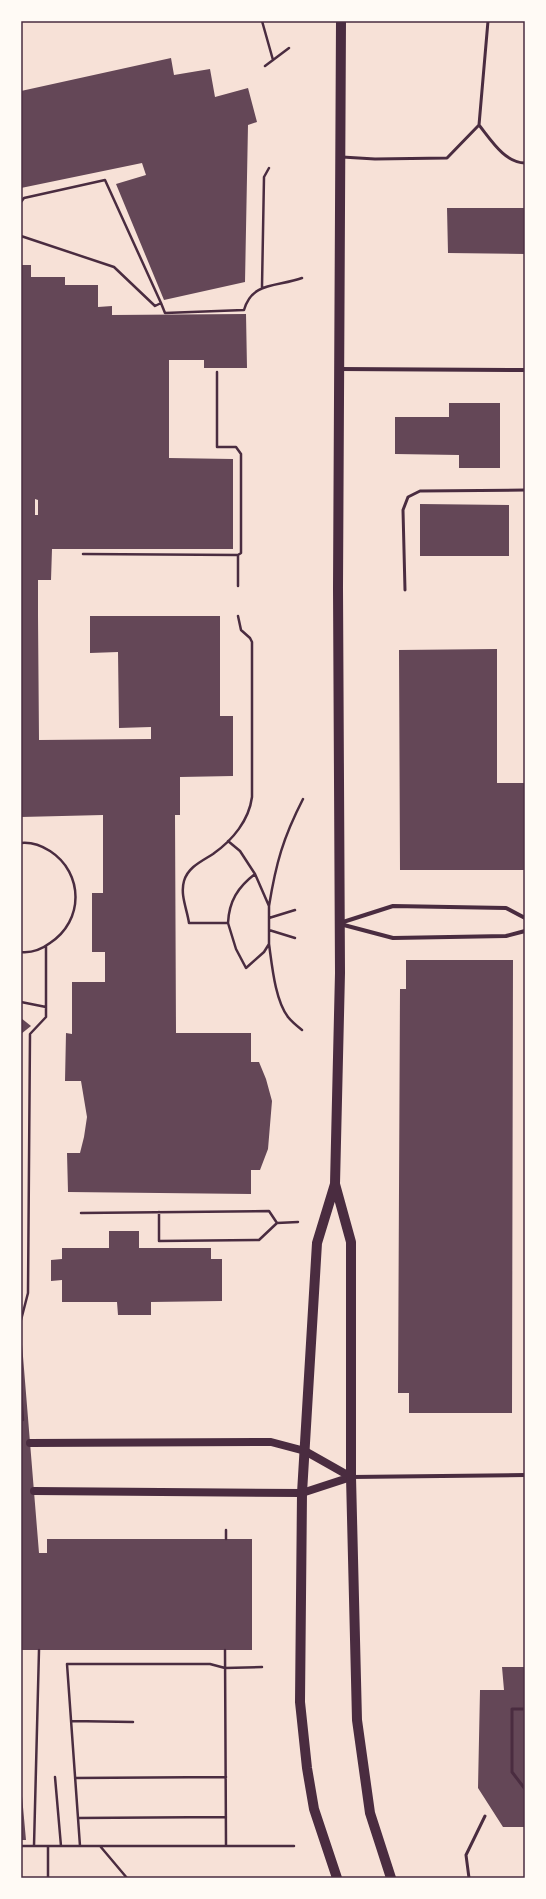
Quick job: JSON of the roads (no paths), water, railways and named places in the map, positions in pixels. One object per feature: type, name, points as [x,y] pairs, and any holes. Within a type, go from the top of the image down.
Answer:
[{"type":"main road","points":[[337,1878],[314,1809],[307,1768],[300,1702],[302,1493],[317,1243],[335,1184],[340,923],[338,614],[341,21]]},
{"type":"main road","points":[[335,1184],[351,1242],[351,1477],[357,1720],[370,1813],[391,1878]]},
{"type":"main road","points":[[30,1443],[271,1442],[305,1450],[351,1477]]},
{"type":"main road","points":[[34,1491],[302,1493],[351,1477]]},
{"type":"street","points":[[339,369],[525,370]]},
{"type":"street","points":[[340,923],[393,906],[506,908],[525,918]]},
{"type":"street","points":[[340,923],[393,938],[506,936],[525,931]]},
{"type":"street","points":[[351,1477],[525,1475]]},
{"type":"lane","points":[[340,156],[374,159],[447,158],[479,125],[488,21]]},
{"type":"lane","points":[[479,125],[499,151],[519,163],[525,163]]},
{"type":"lane","points":[[405,590],[403,510],[408,497],[420,491],[525,490]]},
{"type":"lane","points":[[525,1709],[512,1709],[512,1772],[525,1789]]},
{"type":"lane","points":[[469,1878],[466,1855],[485,1816]]}]
